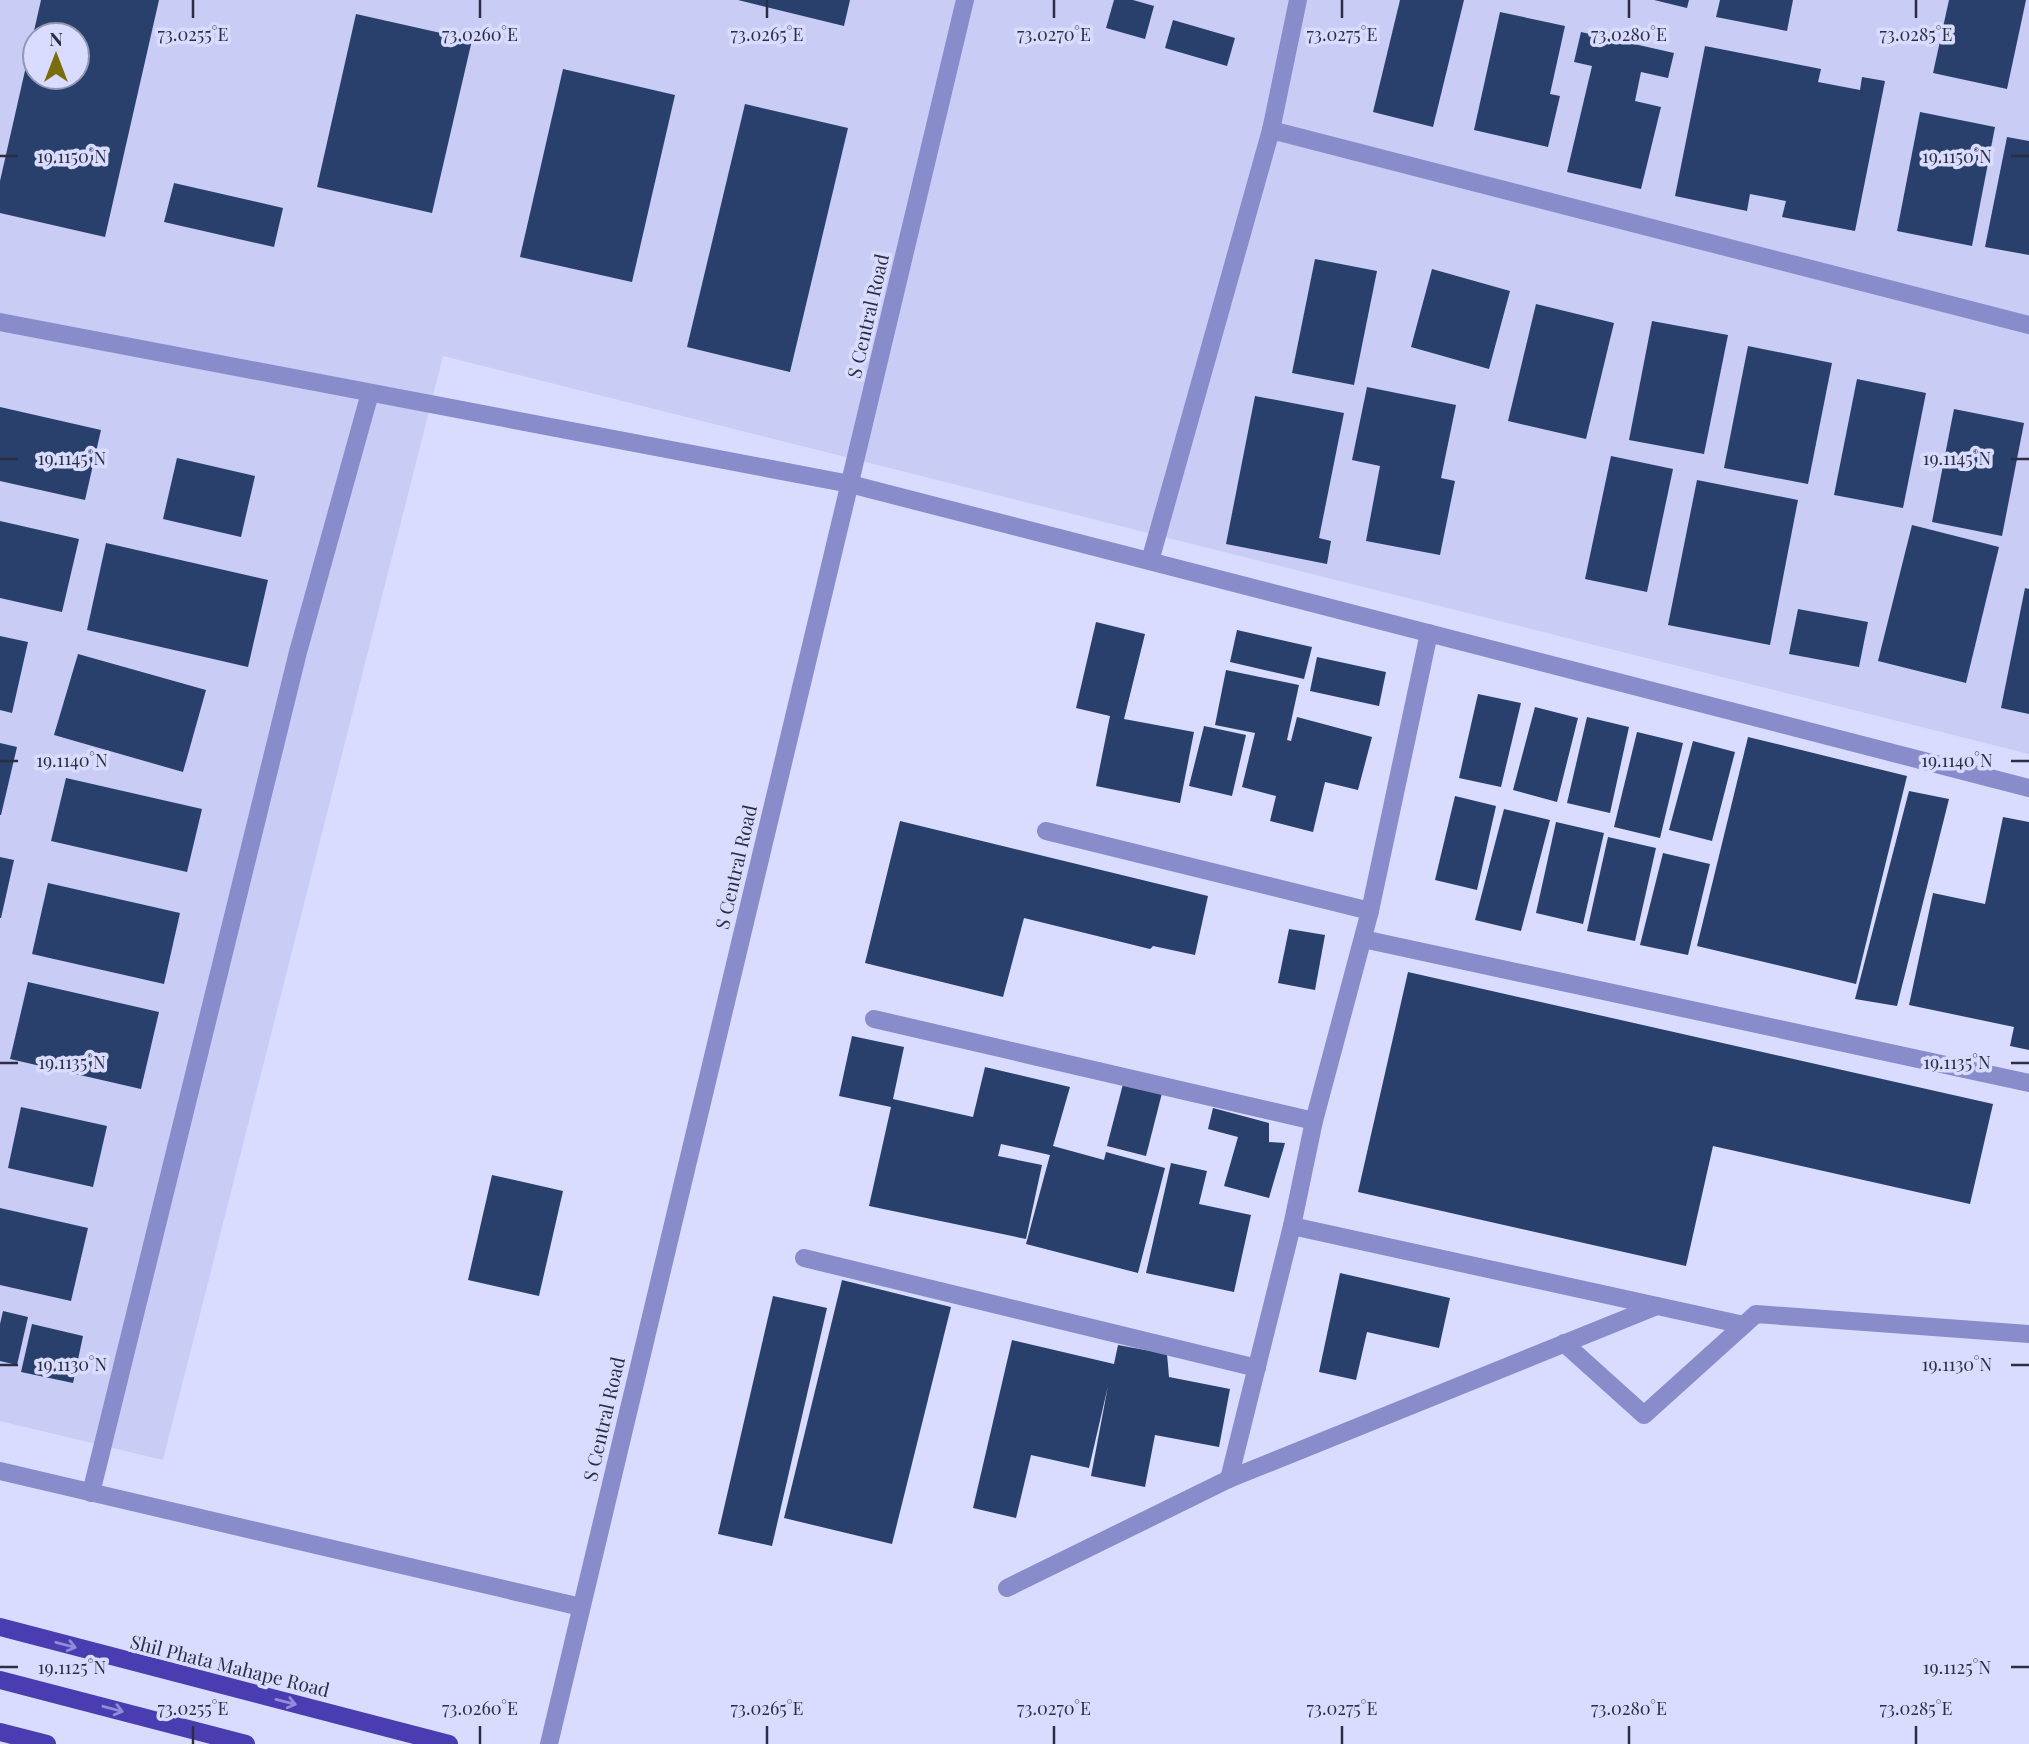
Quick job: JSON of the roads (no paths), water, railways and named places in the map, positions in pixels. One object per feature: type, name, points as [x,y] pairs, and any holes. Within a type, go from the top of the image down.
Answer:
[{"type":"main road","name":"Shil Phata Mahape Road","points":[[0,1627],[449,1744]]},
{"type":"main road","points":[[0,1680],[246,1744]]},
{"type":"main road","points":[[0,1732],[47,1744]]},
{"type":"street","name":"S Central Road","points":[[549,1744],[965,0]]},
{"type":"street","points":[[1150,561],[1272,130],[1298,0]]},
{"type":"street","points":[[1272,130],[2029,325]]},
{"type":"street","points":[[0,322],[850,484],[2029,788]]},
{"type":"street","points":[[91,1493],[298,652],[370,393]]},
{"type":"street","points":[[1229,1479],[1292,1226],[1314,1121],[1370,911],[1429,633]]},
{"type":"street","points":[[1046,831],[1370,911]]},
{"type":"street","points":[[1363,939],[2029,1083]]},
{"type":"street","points":[[874,1019],[1314,1121]]},
{"type":"street","points":[[1292,1226],[1744,1325]]},
{"type":"street","points":[[804,1258],[1256,1368]]},
{"type":"street","points":[[1007,1588],[1229,1479],[1657,1306]]},
{"type":"street","points":[[1564,1343],[1644,1415],[1756,1314],[2029,1334]]},
{"type":"street","points":[[0,1471],[581,1607]]}]
